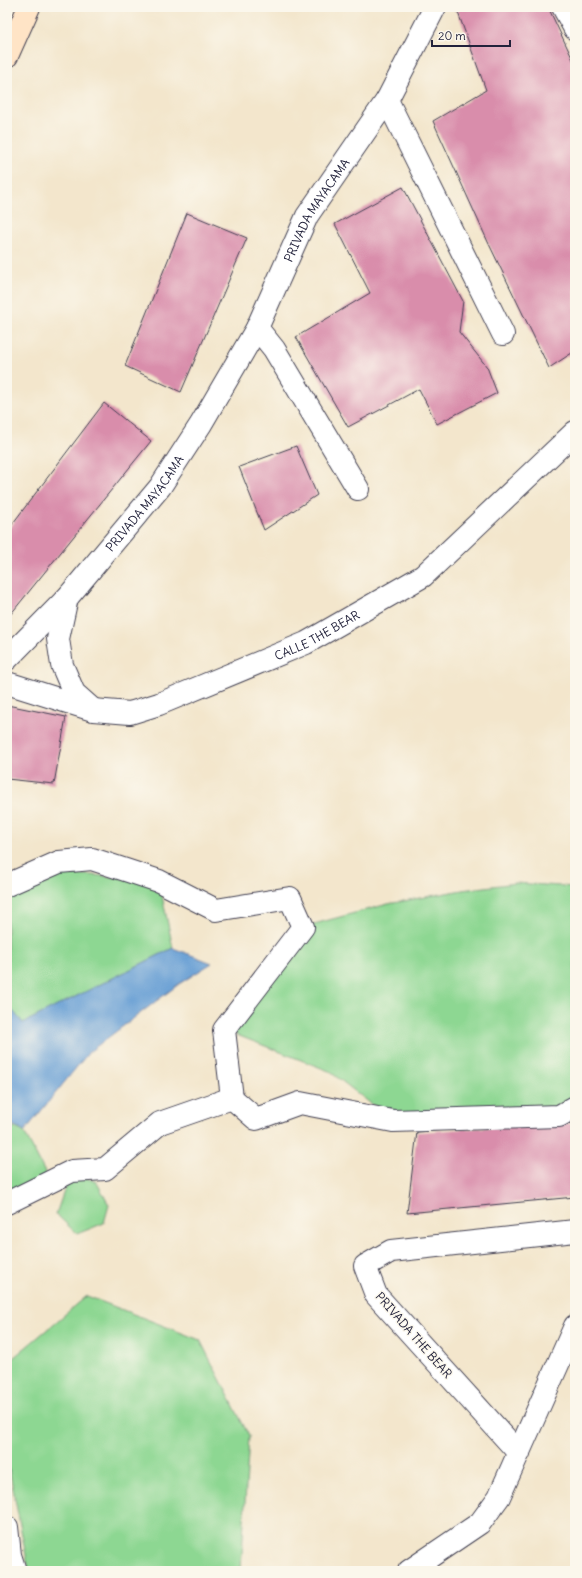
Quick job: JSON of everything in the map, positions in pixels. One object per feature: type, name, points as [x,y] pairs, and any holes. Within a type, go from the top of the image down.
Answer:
[{"type":"street","points":[[7,56],[29,7]]},
{"type":"street","name":"PRIVADA MAYACAMA","points":[[7,659],[67,598],[160,488],[201,424],[257,328],[307,216],[387,100],[435,7]]},
{"type":"street","points":[[563,7],[575,29]]},
{"type":"street","points":[[387,100],[504,334]]},
{"type":"street","points":[[257,328],[274,349],[358,489]]},
{"type":"street","name":"CALLE THE BEAR","points":[[7,683],[93,710],[130,713],[159,704],[306,643],[423,576],[575,432]]},
{"type":"street","points":[[67,598],[58,639],[62,664],[74,693],[93,710]]},
{"type":"street","points":[[7,885],[59,862],[92,859],[159,881],[216,910],[290,898],[303,927],[224,1030],[232,1098],[256,1119],[300,1103],[393,1121],[559,1116],[575,1107]]},
{"type":"street","points":[[7,1203],[72,1171],[105,1169],[160,1123],[232,1098]]},
{"type":"street","name":"PRIVADA THE BEAR","points":[[519,1452],[376,1295],[365,1266],[391,1251],[575,1231]]},
{"type":"street","points":[[409,1571],[480,1523],[499,1497],[575,1326]]},
{"type":"street","points":[[7,1527],[10,1555],[15,1571]]},
{"type":"green space","points":[[33,874],[92,875],[159,881],[173,948],[23,1023],[7,1004],[7,904]]},
{"type":"green space","points":[[515,883],[575,887],[575,1107],[393,1121],[329,1071],[224,1030],[303,927],[388,904],[462,890]]},
{"type":"green space","points":[[7,1124],[24,1132],[50,1182],[7,1203]]},
{"type":"green space","points":[[70,1174],[96,1181],[109,1205],[104,1223],[77,1234],[56,1214]]},
{"type":"green space","points":[[87,1296],[200,1340],[249,1436],[241,1571],[29,1571],[7,1458],[7,1363]]},
{"type":"water","points":[[173,948],[212,963],[179,984],[89,1052],[24,1132],[7,1121],[7,1004],[23,1023]]},
{"type":"building","points":[[456,7],[548,7],[575,64],[575,351],[549,368],[488,242],[433,121],[486,90]]},
{"type":"building","points":[[403,187],[463,301],[459,332],[487,367],[497,393],[437,424],[419,389],[348,427],[296,337],[370,293],[335,224]]},
{"type":"building","points":[[187,213],[247,238],[181,392],[125,366]]},
{"type":"building","points":[[104,403],[151,441],[10,615],[7,611],[7,531]]},
{"type":"building","points":[[296,446],[317,495],[264,530],[239,467]]},
{"type":"building","points":[[7,705],[66,717],[54,784],[7,779]]},
{"type":"building","points":[[554,1123],[575,1124],[575,1197],[407,1213],[417,1132]]}]
